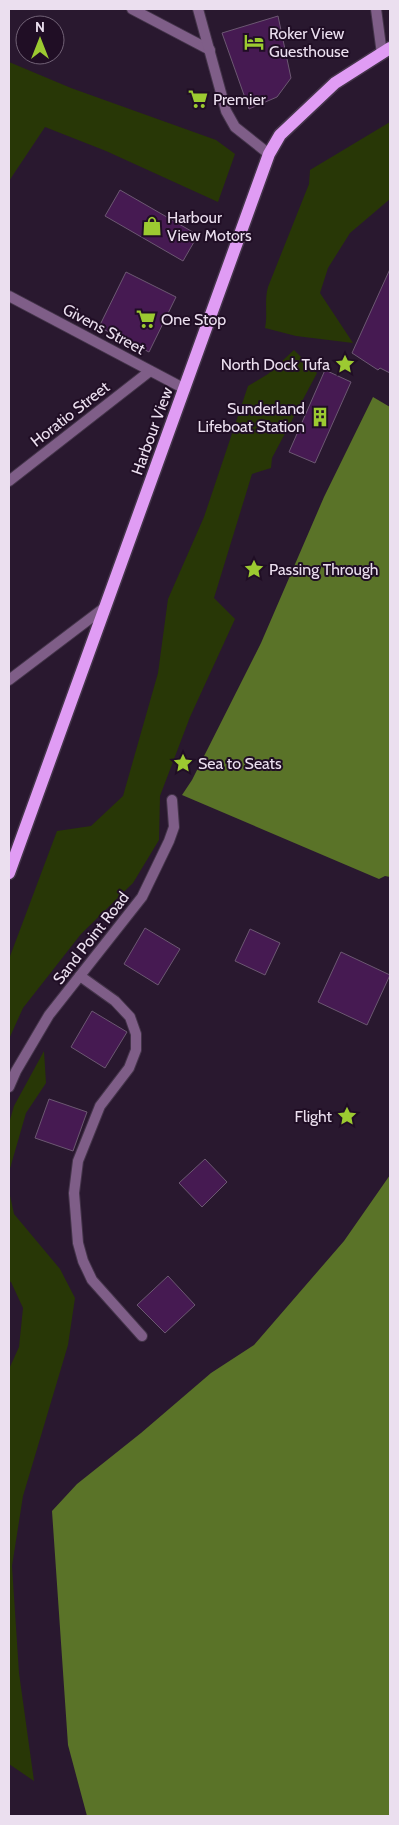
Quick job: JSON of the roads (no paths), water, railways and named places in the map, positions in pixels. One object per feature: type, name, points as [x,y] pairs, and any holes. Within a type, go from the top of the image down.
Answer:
[{"type":"main road","name":"Harbour View","points":[[9,873],[269,154],[280,135],[335,83],[386,51]]},
{"type":"street","points":[[132,9],[210,50]]},
{"type":"street","points":[[198,9],[226,111],[235,128],[269,154]]},
{"type":"street","points":[[376,9],[386,51]]},
{"type":"street","name":"Givens Street","points":[[9,296],[185,389]]},
{"type":"street","name":"Horatio Street","points":[[9,481],[150,371]]},
{"type":"street","points":[[9,680],[104,608]]},
{"type":"street","name":"Sand Point Road","points":[[9,1087],[16,1071],[49,1015],[142,898],[169,841],[174,826],[172,800]]},
{"type":"street","points":[[80,976],[115,1001],[130,1017],[136,1034],[136,1050],[129,1068],[100,1106],[78,1161],[74,1193],[78,1243],[83,1261],[92,1280],[142,1336]]},
{"type":"place","name":"Roker View Guesthouse","points":[[254,42]]},
{"type":"place","name":"Premier","points":[[198,99]]},
{"type":"place","name":"Harbour View Motors","points":[[152,226]]},
{"type":"place","name":"One Stop","points":[[146,319]]},
{"type":"place","name":"North Dock Tufa","points":[[345,364]]},
{"type":"place","name":"Sunderland Lifeboat Station","points":[[320,417]]},
{"type":"place","name":"Passing Through","points":[[254,569]]},
{"type":"place","name":"Sea to Seats","points":[[183,763]]},
{"type":"place","name":"Flight","points":[[347,1116]]}]
